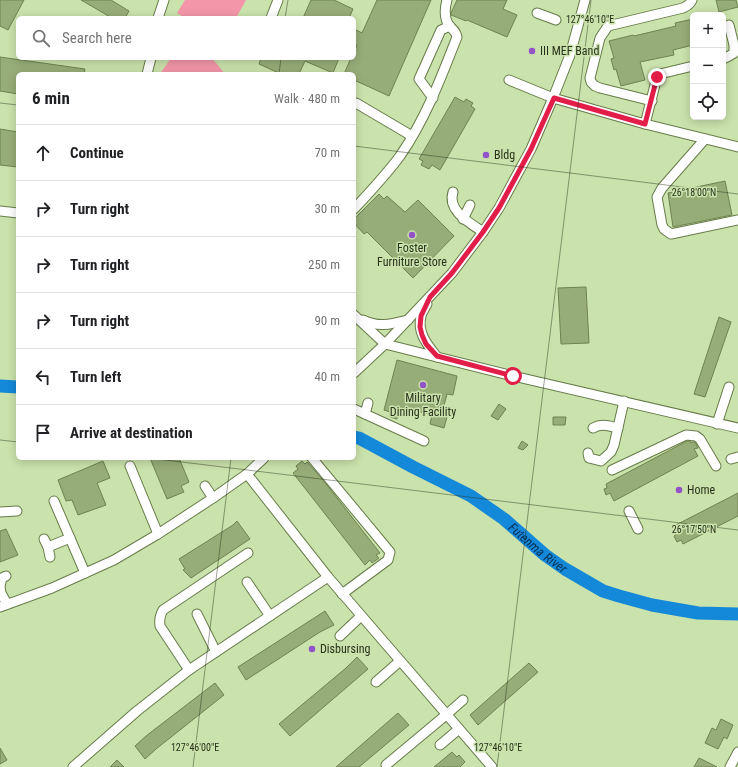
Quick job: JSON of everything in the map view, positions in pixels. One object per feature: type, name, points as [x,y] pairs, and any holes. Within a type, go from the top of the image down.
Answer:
[{"type":"lane","points":[[159,16],[164,0]]},
{"type":"lane","points":[[272,16],[278,0]]},
{"type":"lane","points":[[356,207],[383,178],[400,155],[433,98],[457,37],[456,31],[448,24],[445,6],[447,0]]},
{"type":"lane","points":[[356,371],[386,344],[452,273],[499,208],[531,149],[554,98],[570,55],[584,0]]},
{"type":"lane","points":[[652,101],[600,88],[591,82],[590,78],[600,38],[608,26],[683,8],[691,4],[692,0]]},
{"type":"lane","points":[[536,13],[556,20]]},
{"type":"lane","points":[[726,58],[734,53],[734,45],[729,25]]},
{"type":"lane","points":[[433,98],[420,79],[441,30],[450,26]]},
{"type":"lane","points":[[147,72],[150,60]]},
{"type":"lane","points":[[645,124],[652,101],[656,80],[660,74],[690,67]]},
{"type":"lane","points":[[508,80],[554,98],[645,124],[738,147]]},
{"type":"lane","points":[[356,103],[412,136]]},
{"type":"lane","points":[[705,138],[662,188],[657,197],[664,230],[671,234],[738,220]]},
{"type":"lane","points":[[453,192],[451,197],[453,206],[463,219],[483,232]]},
{"type":"lane","points":[[463,219],[470,205]]},
{"type":"lane","points":[[0,210],[16,213]]},
{"type":"lane","points":[[430,297],[421,316],[420,327],[426,344],[437,356]]},
{"type":"lane","points":[[356,316],[376,325],[391,324],[408,320]]},
{"type":"lane","points":[[356,317],[386,344],[738,428]]},
{"type":"lane","points":[[717,424],[729,387]]},
{"type":"lane","points":[[588,453],[589,458],[600,460],[611,452],[624,401]]},
{"type":"lane","points":[[365,414],[368,403]]},
{"type":"lane","points":[[356,410],[424,441]]},
{"type":"lane","points":[[593,428],[602,425],[618,428]]},
{"type":"lane","points":[[612,470],[686,435],[696,436],[700,439],[716,466]]},
{"type":"lane","points":[[6,576],[2,578],[0,586],[3,605],[52,588],[114,560],[158,534],[213,498],[247,474],[262,460]]},
{"type":"lane","points":[[314,460],[390,552],[388,560],[342,594]]},
{"type":"lane","points":[[130,466],[158,534]]},
{"type":"lane","points":[[247,474],[342,594],[492,767]]},
{"type":"lane","points":[[206,486],[213,498]]},
{"type":"lane","points":[[54,500],[85,573]]},
{"type":"lane","points":[[0,512],[17,511]]},
{"type":"lane","points":[[629,511],[638,529]]},
{"type":"lane","points":[[50,557],[46,543],[70,538]]},
{"type":"lane","points":[[189,670],[160,626],[159,621],[161,614],[164,610],[248,553]]},
{"type":"lane","points":[[73,767],[137,711],[189,670],[328,577]]},
{"type":"lane","points":[[247,582],[270,616]]},
{"type":"lane","points":[[197,614],[216,652]]},
{"type":"lane","points":[[340,636],[361,616]]},
{"type":"lane","points":[[376,682],[400,661]]},
{"type":"lane","points":[[386,765],[463,700]]},
{"type":"lane","points":[[440,745],[459,729]]},
{"type":"lane","points":[[730,767],[738,752]]},
{"type":"shaded area","points":[[185,0],[246,0],[237,16],[182,16],[177,13]]},
{"type":"shaded area","points":[[170,60],[214,60],[223,72],[161,72]]},
{"type":"building","points":[[0,0],[24,0],[8,30],[0,26]]},
{"type":"building","points":[[81,0],[111,0],[129,11],[126,16],[109,16]]},
{"type":"building","points":[[311,0],[334,0],[353,9],[350,16],[304,16]]},
{"type":"building","points":[[377,0],[431,0],[389,96],[356,81],[356,72],[345,72],[350,60],[356,60],[356,30],[362,33]]},
{"type":"building","points":[[457,0],[507,0],[503,9],[517,15],[507,37],[451,15]]},
{"type":"building","points":[[716,0],[736,0],[738,7],[719,12]]},
{"type":"building","points":[[690,20],[690,46],[673,50],[674,55],[640,62],[645,80],[621,86],[616,69],[614,70],[611,59],[614,58],[609,41],[676,26],[675,23]]},
{"type":"building","points":[[0,57],[85,69],[84,72],[16,72],[16,94],[0,91]]},
{"type":"building","points":[[260,60],[338,60],[333,72],[305,61],[300,72],[277,72],[259,64]]},
{"type":"building","points":[[455,97],[464,102],[466,99],[473,103],[471,106],[475,109],[440,170],[432,165],[429,169],[421,165],[423,161],[419,159]]},
{"type":"building","points":[[0,129],[16,132],[16,167],[0,165]]},
{"type":"building","points":[[725,181],[732,215],[673,227],[668,193]]},
{"type":"building","name":"Foster Furniture Store","points":[[379,194],[384,199],[387,196],[405,212],[418,200],[454,236],[413,278],[367,232],[364,234],[356,225],[356,217]]},
{"type":"building","points":[[586,287],[589,343],[561,344],[558,288]]},
{"type":"building","points":[[719,317],[731,322],[705,397],[694,394]]},
{"type":"building","name":"Military Dining Facility","points":[[397,360],[457,376],[453,395],[447,394],[441,417],[447,417],[444,428],[430,424],[432,415],[401,407],[397,419],[390,417],[390,412],[384,410]]},
{"type":"building","points":[[499,404],[506,409],[498,420],[491,416]]},
{"type":"building","points":[[553,417],[566,417],[565,425],[553,425]]},
{"type":"building","points":[[522,441],[528,445],[523,450],[518,448]]},
{"type":"building","points":[[687,441],[690,441],[691,443],[695,442],[698,448],[694,449],[698,456],[614,501],[610,493],[606,495],[604,489],[607,488],[606,484]]},
{"type":"building","points":[[151,460],[180,460],[189,482],[181,486],[184,492],[167,499]]},
{"type":"building","points":[[103,461],[110,478],[97,483],[106,505],[78,515],[72,500],[66,501],[58,480]]},
{"type":"building","points":[[302,461],[305,464],[307,462],[323,480],[380,553],[376,555],[379,558],[372,563],[370,560],[365,565],[293,473],[298,469],[296,466]]},
{"type":"building","points":[[738,493],[738,516],[683,544],[681,540],[677,542],[674,536],[677,533],[674,526]]},
{"type":"building","points":[[237,521],[250,539],[191,578],[183,570],[185,569],[179,559]]},
{"type":"building","points":[[6,529],[18,555],[0,562],[0,531]]},
{"type":"building","points":[[325,611],[334,625],[320,632],[246,680],[238,667]]},
{"type":"building","points":[[357,657],[368,669],[290,736],[279,724]]},
{"type":"building","points":[[529,663],[538,672],[478,725],[470,715]]},
{"type":"building","points":[[215,683],[224,695],[145,759],[135,746]]},
{"type":"building","points":[[398,713],[409,725],[359,767],[336,767]]},
{"type":"building","points":[[721,719],[733,725],[727,739],[724,737],[718,749],[705,743],[712,728],[716,730]]},
{"type":"building","points":[[0,748],[7,760],[0,764]]},
{"type":"building","points":[[452,752],[457,757],[459,755],[465,762],[460,767],[434,767]]},
{"type":"building","points":[[699,758],[717,767],[694,767]]},
{"type":"building","points":[[117,760],[124,767],[110,767]]},
{"type":"waterway","name":"Futenma River","points":[[0,386],[16,387]]},
{"type":"waterway","name":"Futenma River","points":[[356,437],[471,496],[504,519],[545,555],[565,569],[603,591],[652,605],[698,613],[738,614]]},
{"type":"place","name":"III MEF Band","points":[[532,51]]},
{"type":"place","name":"Bldg","points":[[486,155]]},
{"type":"place","name":"Foster Furniture Store","points":[[412,235]]},
{"type":"place","name":"Military Dining Facility","points":[[423,385]]},
{"type":"place","name":"Home","points":[[679,490]]},
{"type":"place","name":"Disbursing","points":[[312,649]]},
{"type":"route","points":[[513,376],[437,356],[426,344],[420,327],[421,316],[430,297],[452,273],[499,208],[531,149],[554,98],[645,124],[657,77]]}]
